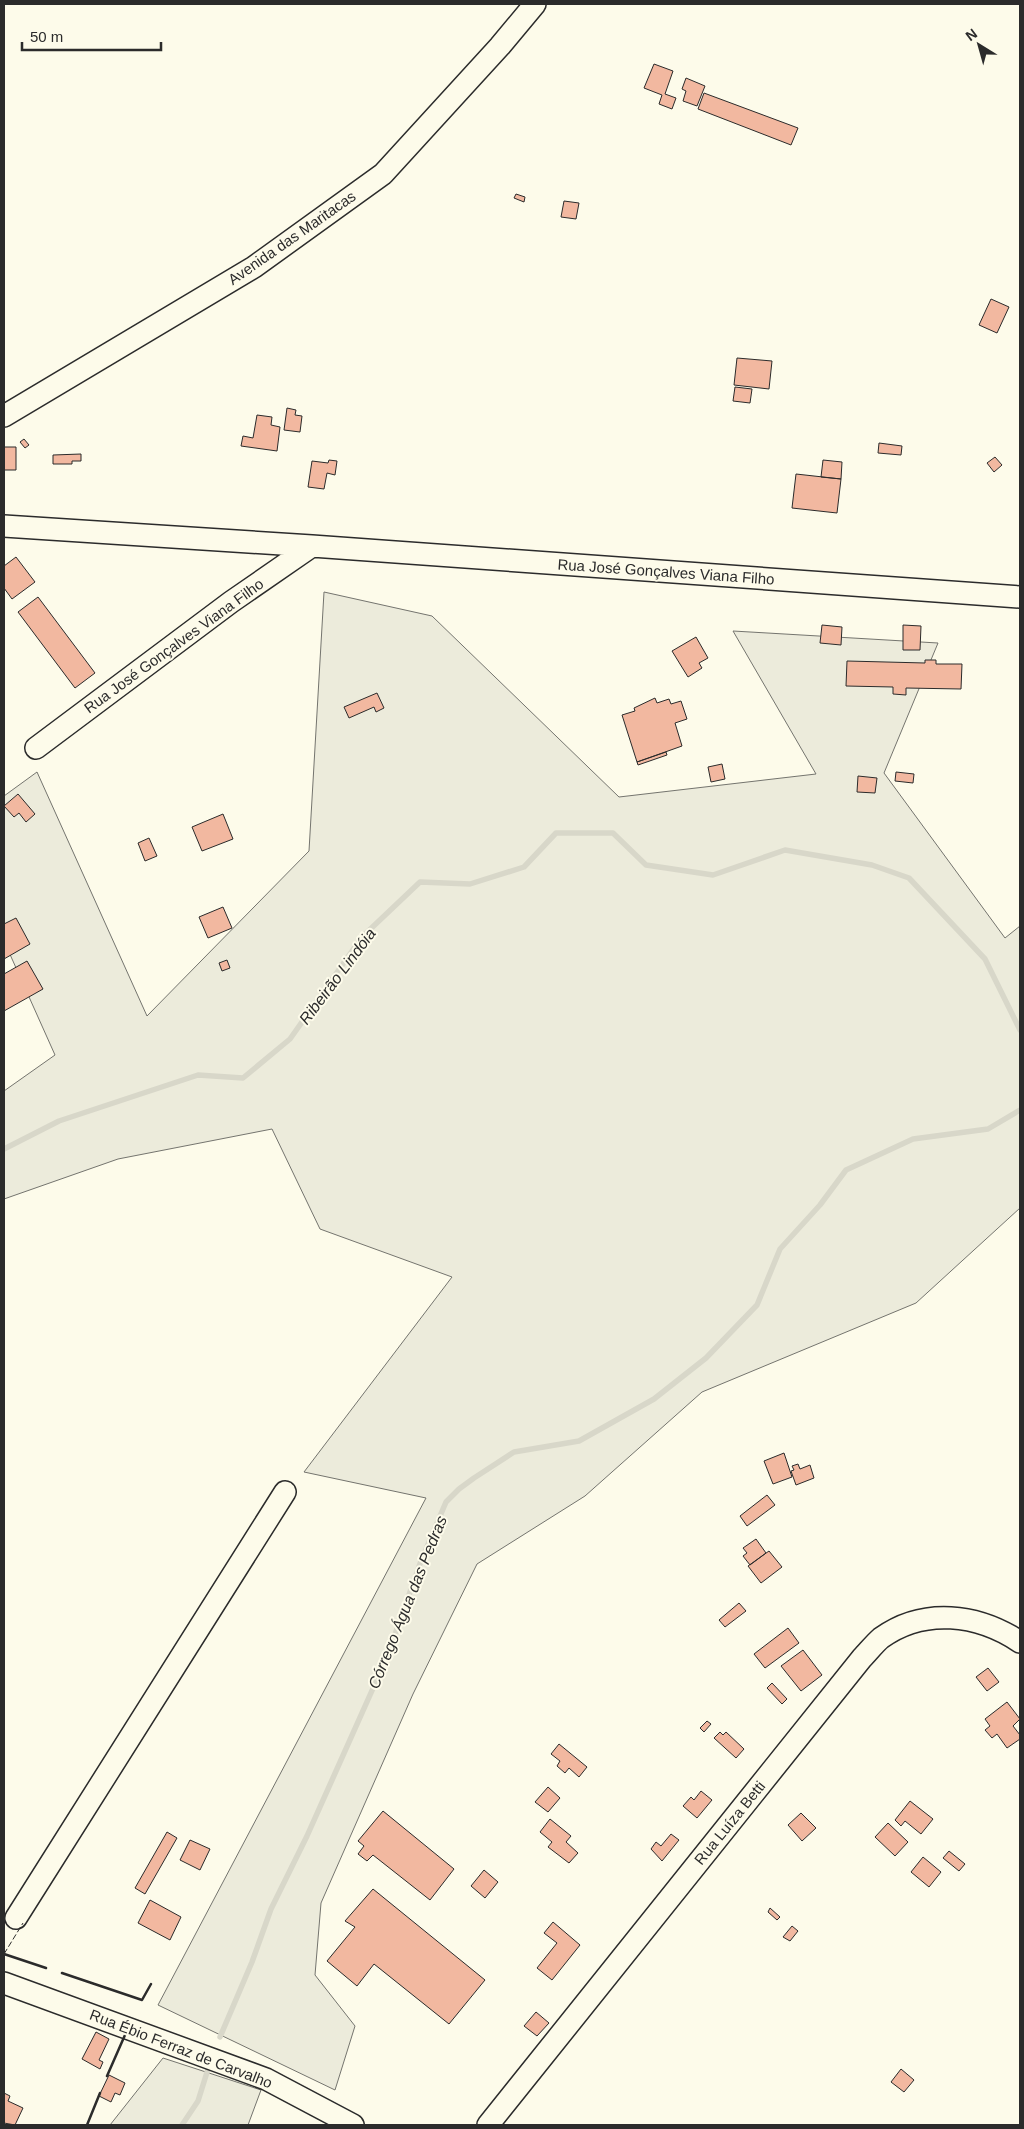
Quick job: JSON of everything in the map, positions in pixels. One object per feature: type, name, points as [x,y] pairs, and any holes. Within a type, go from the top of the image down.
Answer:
[{"type":"street","name":"Avenida das Maritacas","points":[[4,416],[254,267],[383,174],[536,4]]},
{"type":"street","name":"Rua José Gonçalves Viana Filho","points":[[4,526],[312,546],[1020,597]]},
{"type":"street","name":"Rua José Gonçalves Viana Filho","points":[[36,748],[231,602],[312,546]]},
{"type":"street","points":[[16,1918],[285,1492]]},
{"type":"street","name":"Rua Luíza Betti","points":[[488,2125],[862,1658],[881,1638],[913,1622],[948,1616],[984,1624],[1020,1642]]},
{"type":"street","name":"Rua Ébio Ferraz de Carvalho","points":[[4,1983],[266,2080],[353,2125]]},
{"type":"shaded area","points":[[324,592],[432,616],[619,797],[816,774],[733,631],[938,643],[884,773],[1005,938],[1020,926],[1020,1208],[916,1303],[702,1392],[585,1496],[477,1564],[413,1694],[321,1903],[315,1975],[355,2026],[335,2090],[158,2005],[426,1498],[304,1472],[452,1277],[320,1229],[272,1129],[118,1159],[4,1199],[4,1091],[55,1055],[4,941],[4,796],[37,772],[147,1016],[309,851]]},
{"type":"shaded area","points":[[163,2058],[261,2090],[248,2125],[110,2125]]},
{"type":"building","points":[[654,64],[673,71],[665,94],[676,98],[672,109],[659,104],[662,95],[644,88]]},
{"type":"building","points":[[686,78],[705,86],[697,106],[683,101],[686,91],[682,89]]},
{"type":"building","points":[[704,93],[798,128],[791,145],[698,109]]},
{"type":"building","points":[[516,194],[525,197],[524,202],[514,198]]},
{"type":"building","points":[[564,201],[579,203],[576,219],[561,217]]},
{"type":"building","points":[[991,299],[1009,307],[997,333],[979,325]]},
{"type":"building","points":[[737,358],[772,361],[769,389],[734,385]]},
{"type":"building","points":[[735,387],[752,389],[750,403],[733,401]]},
{"type":"building","points":[[287,408],[296,410],[295,415],[302,416],[300,432],[284,430]]},
{"type":"building","points":[[257,415],[272,417],[271,425],[280,427],[277,451],[241,446],[243,436],[253,438]]},
{"type":"building","points":[[24,439],[29,445],[25,448],[20,442]]},
{"type":"building","points":[[879,443],[902,446],[901,455],[878,453]]},
{"type":"building","points":[[4,447],[16,447],[16,470],[4,470]]},
{"type":"building","points":[[81,454],[81,461],[72,461],[72,464],[53,464],[53,455]]},
{"type":"building","points":[[995,457],[1002,465],[994,472],[987,463]]},
{"type":"building","points":[[329,460],[337,461],[335,475],[327,473],[324,489],[308,487],[312,461],[328,463]]},
{"type":"building","points":[[823,460],[842,462],[841,479],[821,477]]},
{"type":"building","points":[[796,474],[841,479],[837,513],[792,508]]},
{"type":"building","points":[[16,557],[35,582],[12,599],[4,588],[4,566]]},
{"type":"building","points":[[38,597],[95,673],[75,688],[18,612]]},
{"type":"building","points":[[822,625],[842,627],[841,645],[820,643]]},
{"type":"building","points":[[903,625],[921,626],[920,650],[903,650]]},
{"type":"building","points":[[696,637],[708,658],[699,663],[702,668],[688,677],[672,651]]},
{"type":"building","points":[[925,660],[936,660],[936,664],[962,664],[961,689],[906,688],[906,695],[893,694],[893,687],[846,686],[847,661],[925,663]]},
{"type":"building","points":[[377,693],[384,708],[376,712],[374,707],[349,718],[344,707]]},
{"type":"building","points":[[655,698],[657,703],[669,699],[671,704],[681,701],[687,719],[675,723],[682,746],[637,762],[622,715],[635,711],[634,708]]},
{"type":"building","points":[[666,752],[667,755],[638,765],[637,762]]},
{"type":"building","points":[[722,764],[725,779],[711,782],[708,767]]},
{"type":"building","points":[[896,772],[914,774],[913,783],[895,781]]},
{"type":"building","points":[[858,776],[877,778],[875,793],[857,792]]},
{"type":"building","points":[[18,794],[35,814],[26,822],[19,813],[14,817],[4,806]]},
{"type":"building","points":[[223,814],[233,839],[202,851],[192,827]]},
{"type":"building","points":[[149,838],[157,856],[145,861],[138,843]]},
{"type":"building","points":[[223,907],[232,928],[208,938],[199,917]]},
{"type":"building","points":[[16,918],[30,944],[4,959],[4,924]]},
{"type":"building","points":[[227,960],[230,968],[222,971],[219,963]]},
{"type":"building","points":[[27,961],[43,989],[4,1011],[4,974]]},
{"type":"building","points":[[784,1453],[792,1477],[773,1484],[764,1461]]},
{"type":"building","points":[[798,1464],[800,1469],[810,1465],[814,1478],[796,1485],[791,1471],[794,1470],[792,1466]]},
{"type":"building","points":[[767,1495],[775,1505],[747,1526],[740,1516]]},
{"type":"building","points":[[756,1539],[766,1553],[750,1565],[743,1556],[747,1553],[743,1548]]},
{"type":"building","points":[[769,1551],[782,1567],[761,1583],[748,1566]]},
{"type":"building","points":[[739,1603],[746,1611],[725,1627],[719,1620]]},
{"type":"building","points":[[788,1628],[799,1643],[765,1668],[754,1654]]},
{"type":"building","points":[[803,1650],[822,1675],[801,1691],[781,1666]]},
{"type":"building","points":[[988,1668],[999,1682],[987,1691],[976,1677]]},
{"type":"building","points":[[772,1683],[787,1699],[782,1704],[767,1688]]},
{"type":"building","points":[[1007,1702],[1020,1719],[1013,1726],[1020,1735],[1020,1739],[1007,1748],[997,1734],[992,1738],[985,1730],[990,1726],[985,1719]]},
{"type":"building","points":[[707,1721],[711,1724],[704,1732],[700,1728]]},
{"type":"building","points":[[720,1732],[723,1735],[726,1732],[744,1749],[736,1758],[714,1738]]},
{"type":"building","points":[[559,1744],[587,1767],[579,1777],[569,1768],[565,1773],[557,1766],[560,1761],[551,1754]]},
{"type":"building","points":[[548,1787],[560,1798],[548,1812],[535,1802]]},
{"type":"building","points":[[701,1791],[712,1800],[697,1818],[683,1806],[691,1797],[694,1800]]},
{"type":"building","points":[[910,1801],[933,1819],[921,1834],[905,1821],[901,1826],[895,1820]]},
{"type":"building","points":[[383,1811],[454,1869],[430,1900],[373,1855],[367,1861],[358,1854],[364,1846],[358,1841]]},
{"type":"building","points":[[801,1813],[816,1828],[802,1841],[788,1825]]},
{"type":"building","points":[[550,1819],[571,1836],[566,1842],[578,1853],[569,1863],[548,1847],[552,1842],[540,1832]]},
{"type":"building","points":[[888,1823],[908,1842],[895,1856],[875,1837]]},
{"type":"building","points":[[167,1832],[177,1838],[145,1894],[135,1888]]},
{"type":"building","points":[[671,1834],[679,1840],[662,1861],[651,1849],[656,1842],[661,1846]]},
{"type":"building","points":[[190,1840],[210,1849],[200,1870],[180,1860]]},
{"type":"building","points":[[949,1851],[965,1864],[959,1871],[943,1858]]},
{"type":"building","points":[[923,1857],[941,1872],[929,1887],[911,1872]]},
{"type":"building","points":[[484,1870],[498,1882],[485,1898],[471,1886]]},
{"type":"building","points":[[373,1889],[485,1980],[449,2024],[374,1964],[357,1986],[327,1961],[355,1927],[345,1921]]},
{"type":"building","points":[[150,1900],[181,1917],[170,1940],[138,1923]]},
{"type":"building","points":[[770,1908],[780,1917],[777,1920],[768,1912]]},
{"type":"building","points":[[553,1922],[580,1945],[552,1980],[537,1968],[557,1943],[544,1933]]},
{"type":"building","points":[[792,1926],[798,1931],[790,1941],[783,1937]]},
{"type":"building","points":[[536,2012],[549,2023],[537,2036],[524,2026]]},
{"type":"building","points":[[96,2032],[109,2039],[99,2060],[103,2062],[100,2069],[82,2059]]},
{"type":"building","points":[[901,2069],[914,2080],[904,2092],[891,2082]]},
{"type":"building","points":[[109,2075],[125,2083],[120,2095],[115,2093],[111,2102],[99,2096]]},
{"type":"building","points":[[4,2093],[10,2096],[8,2101],[23,2108],[15,2125],[4,2123]]},
{"type":"waterway","name":"Ribeirão Lindóia","points":[[4,1149],[59,1121],[198,1075],[243,1078],[290,1039],[362,937],[420,882],[470,884],[524,867],[556,833],[613,833],[646,865],[713,875],[785,850],[872,865],[909,878],[985,959],[1020,1030]]},
{"type":"waterway","name":"Córrego Água das Pedras","points":[[220,2037],[252,1962],[271,1909],[307,1836],[387,1657],[421,1561],[446,1502],[459,1489],[514,1452],[579,1441],[654,1399],[706,1358],[757,1305],[780,1249],[820,1205],[846,1170],[913,1139],[988,1129],[1020,1110]]},
{"type":"waterway","name":"Córrego Água das Pedras","points":[[182,2125],[198,2101],[208,2069]]},
{"type":"fence","points":[[4,1954],[23,1923]]},
{"type":"wall","points":[[4,1954],[46,1968]]},
{"type":"wall","points":[[62,1973],[142,2000],[151,1984]]},
{"type":"wall","points":[[107,2076],[125,2035]]},
{"type":"wall","points":[[87,2125],[100,2093]]}]
